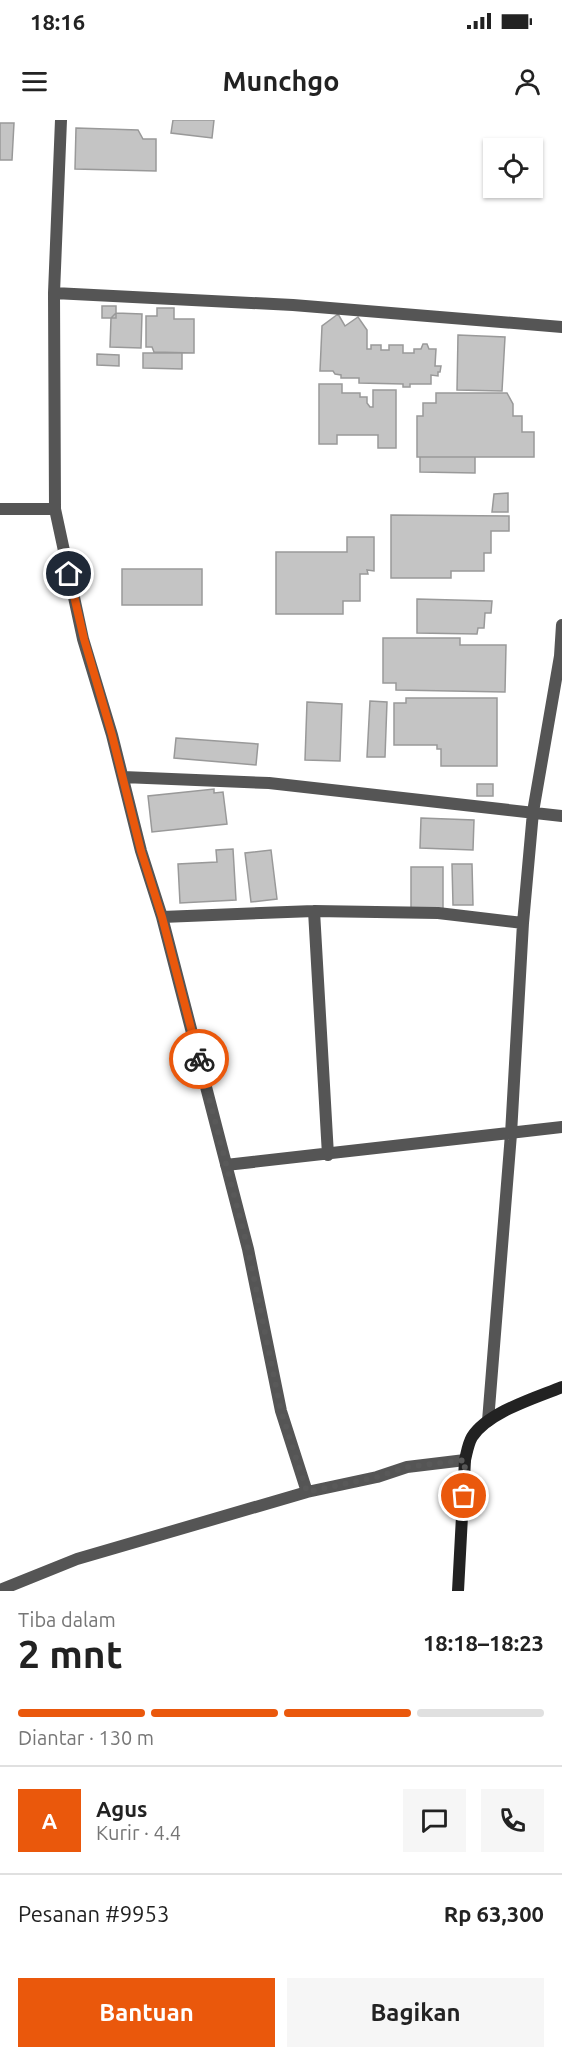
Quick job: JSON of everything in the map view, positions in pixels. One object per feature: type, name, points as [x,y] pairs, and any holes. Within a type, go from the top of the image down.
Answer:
[{"type":"street","points":[[61,120],[54,293],[55,509],[84,639],[123,777],[141,851],[162,917],[248,1249],[281,1411],[307,1492]]},
{"type":"street","points":[[54,293],[293,305],[562,327]]},
{"type":"street","points":[[0,509],[55,509]]},
{"type":"street","points":[[488,1421],[511,1134],[523,923],[533,813],[560,656],[562,625]]},
{"type":"street","points":[[123,777],[269,783],[562,816]]},
{"type":"street","points":[[162,917],[314,911],[438,913],[523,923]]},
{"type":"street","points":[[314,911],[328,1155]]},
{"type":"street","points":[[226,1165],[562,1127]]},
{"type":"street","points":[[458,1591],[465,1460],[470,1440],[488,1421],[520,1404],[562,1387]]},
{"type":"street","points":[[0,1590],[77,1559],[307,1492],[377,1477],[407,1467],[465,1460]]},
{"type":"building","points":[[173,120],[214,120],[212,138],[171,133]]},
{"type":"building","points":[[0,123],[14,123],[12,160],[0,160]]},
{"type":"building","points":[[76,128],[138,130],[143,139],[156,139],[156,171],[75,169]]},
{"type":"building","points":[[102,306],[116,306],[116,318],[102,318]]},
{"type":"building","points":[[157,308],[174,308],[174,319],[194,319],[194,353],[154,352],[152,347],[146,347],[146,316],[157,316]]},
{"type":"building","points":[[116,313],[142,314],[141,348],[110,347],[111,318]]},
{"type":"building","points":[[338,314],[345,326],[358,317],[367,330],[367,349],[371,349],[371,345],[381,345],[381,350],[389,350],[389,345],[403,345],[403,353],[414,353],[414,349],[421,349],[423,344],[427,344],[429,349],[436,349],[435,366],[441,366],[438,376],[431,375],[431,384],[410,384],[410,387],[403,387],[403,384],[359,383],[359,378],[341,378],[341,375],[333,371],[320,371],[322,326]]},
{"type":"building","points":[[458,335],[505,337],[502,391],[457,390]]},
{"type":"building","points":[[143,353],[182,353],[182,369],[143,368]]},
{"type":"building","points":[[97,354],[119,355],[119,366],[97,365]]},
{"type":"building","points":[[319,384],[342,384],[342,393],[360,393],[360,397],[367,397],[370,407],[373,407],[373,390],[396,390],[396,448],[378,448],[378,435],[337,435],[337,444],[319,444]]},
{"type":"building","points":[[436,393],[507,393],[513,404],[513,416],[522,416],[522,432],[534,432],[534,457],[417,457],[417,416],[423,416],[423,403],[436,403]]},
{"type":"building","points":[[420,457],[475,457],[475,473],[420,472]]},
{"type":"building","points":[[508,493],[508,512],[492,512],[494,494]]},
{"type":"building","points":[[391,515],[509,516],[509,531],[491,531],[491,553],[484,553],[484,571],[451,571],[451,578],[391,578]]},
{"type":"building","points":[[347,537],[374,537],[374,571],[367,570],[368,574],[360,574],[360,601],[343,601],[343,614],[276,614],[276,552],[347,552]]},
{"type":"building","points":[[122,569],[202,569],[202,605],[122,605]]},
{"type":"building","points":[[417,599],[492,601],[491,613],[485,613],[484,628],[478,628],[477,634],[417,633]]},
{"type":"building","points":[[383,638],[460,638],[460,645],[506,645],[505,692],[396,690],[396,683],[383,683]]},
{"type":"building","points":[[406,698],[497,698],[497,766],[441,766],[441,749],[437,749],[437,745],[394,745],[394,703],[406,703]]},
{"type":"building","points":[[370,701],[387,702],[385,757],[367,757]]},
{"type":"building","points":[[307,702],[342,704],[340,761],[305,760]]},
{"type":"building","points":[[176,738],[258,744],[256,765],[174,758]]},
{"type":"building","points":[[477,784],[493,784],[493,796],[477,796]]},
{"type":"building","points":[[214,789],[214,793],[223,792],[227,824],[152,832],[148,796]]},
{"type":"building","points":[[421,818],[474,820],[473,850],[420,848]]},
{"type":"building","points":[[233,849],[236,900],[180,903],[178,864],[217,862],[216,850]]},
{"type":"building","points":[[271,850],[277,899],[251,902],[245,853]]},
{"type":"building","points":[[452,864],[472,864],[473,905],[453,905]]},
{"type":"building","points":[[411,867],[443,867],[443,917],[411,917]]},
{"type":"way so far","points":[[199,1059],[248,1249],[281,1411],[307,1492],[377,1477],[407,1467],[465,1460],[464,1496]]},
{"type":"route","points":[[69,574],[84,639],[112,735],[141,851],[162,917],[199,1059]]}]
